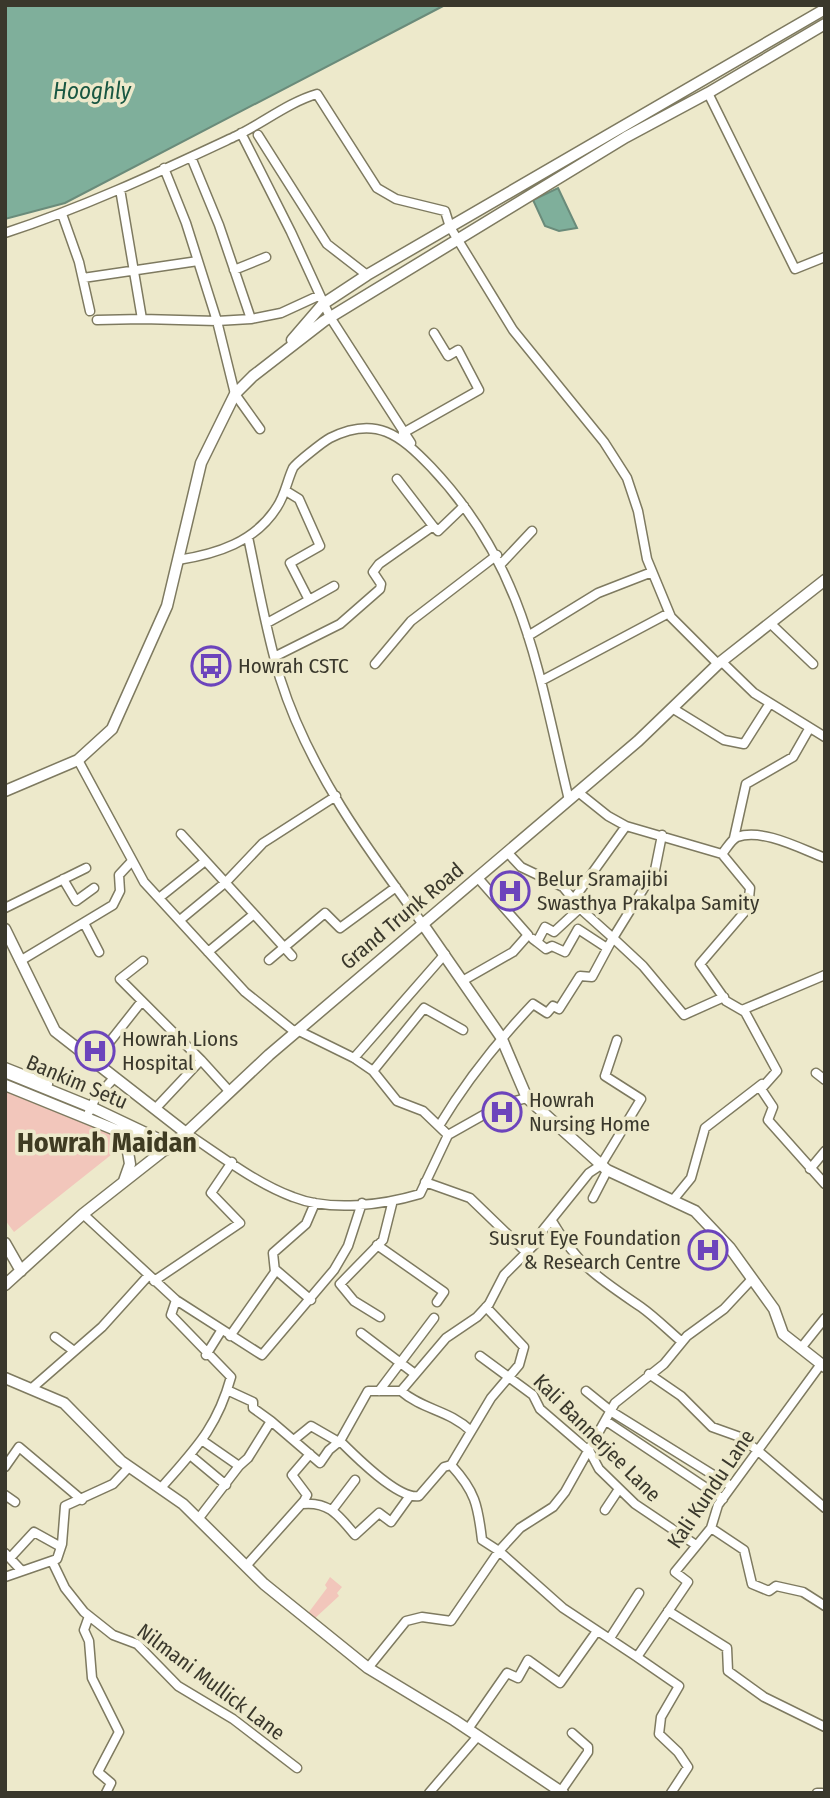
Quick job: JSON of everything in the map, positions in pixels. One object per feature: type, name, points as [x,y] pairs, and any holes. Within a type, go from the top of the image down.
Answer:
[{"type":"main road","points":[[287,347],[320,300],[825,9]]},
{"type":"main road","points":[[5,791],[78,760],[102,740],[118,719],[163,616],[201,463],[235,394],[287,347],[330,317],[626,137],[708,93],[825,24]]},
{"type":"main road","name":"Grand Trunk Road","points":[[5,1285],[83,1214],[186,1133],[296,1031],[569,800],[720,663],[825,580]]},
{"type":"main road","points":[[422,923],[501,1037],[527,1098],[604,1168],[695,1211],[730,1248],[774,1309],[783,1334],[823,1365]]},
{"type":"main road","points":[[6,934],[55,1031],[186,1133]]},
{"type":"main road","name":"Bankim Setu","points":[[5,1069],[36,1085],[91,1107],[168,1147]]},
{"type":"main road","name":"Bankim Setu","points":[[5,1085],[125,1134],[168,1147]]},
{"type":"main road","points":[[124,1182],[130,1164],[125,1134]]},
{"type":"main road","points":[[5,1243],[21,1271]]},
{"type":"main road","points":[[5,1378],[64,1403],[129,1466],[199,1518],[264,1584],[368,1668],[468,1729],[559,1791]]},
{"type":"street","points":[[708,93],[795,269],[825,257]]},
{"type":"street","points":[[5,233],[62,215],[191,157],[317,94],[377,188],[396,199],[444,211],[450,227],[513,330],[604,442],[627,478],[652,572],[669,613],[754,693],[825,737]]},
{"type":"street","points":[[241,133],[330,317],[415,448],[464,506],[499,560],[528,636],[569,800]]},
{"type":"street","points":[[258,135],[327,244],[367,275]]},
{"type":"street","points":[[191,157],[251,319]]},
{"type":"street","points":[[164,168],[217,321],[235,394],[260,429]]},
{"type":"street","points":[[120,189],[142,319]]},
{"type":"street","points":[[62,215],[83,278],[90,311]]},
{"type":"street","points":[[234,270],[266,257]]},
{"type":"street","points":[[83,278],[198,261]]},
{"type":"street","points":[[97,320],[251,319],[281,313],[320,300]]},
{"type":"street","points":[[404,432],[479,390],[458,351],[448,356],[434,333]]},
{"type":"street","points":[[178,560],[209,555],[260,529],[286,491],[295,465],[329,438],[358,430],[388,430],[415,448]]},
{"type":"street","points":[[397,479],[438,531],[464,506]]},
{"type":"street","points":[[286,491],[299,499],[320,545],[290,563],[309,600]]},
{"type":"street","points":[[276,656],[350,617],[380,589],[374,569],[433,526]]},
{"type":"street","points":[[374,664],[411,621],[499,560],[532,531]]},
{"type":"street","points":[[248,537],[280,678],[305,739],[336,796],[422,923]]},
{"type":"street","points":[[528,636],[598,593],[652,572]]},
{"type":"street","points":[[267,623],[334,586]]},
{"type":"street","points":[[541,681],[669,613]]},
{"type":"street","points":[[770,623],[813,664]]},
{"type":"street","points":[[672,708],[724,740],[744,744],[771,703]]},
{"type":"street","points":[[722,854],[734,838],[746,784],[793,757],[810,729]]},
{"type":"street","points":[[78,760],[144,882],[262,1009],[296,1031],[354,1058],[373,1071],[397,1101],[423,1111],[448,1135]]},
{"type":"street","points":[[578,792],[608,816],[626,825],[722,854],[750,888],[748,908],[741,919],[700,964],[724,997],[742,1010],[777,1071],[705,1128],[691,1178],[673,1200]]},
{"type":"street","points":[[180,920],[226,882],[263,843],[336,796]]},
{"type":"street","points":[[573,900],[626,825]]},
{"type":"street","points":[[181,834],[292,956]]},
{"type":"street","points":[[439,1126],[463,1087],[501,1037],[533,1004],[547,1013],[553,1006],[559,1009],[580,976],[592,977],[655,870],[662,835]]},
{"type":"street","points":[[734,838],[747,835],[775,840],[825,858]]},
{"type":"street","points":[[507,852],[521,867],[563,887],[580,908],[643,966],[684,1015],[724,997]]},
{"type":"street","points":[[20,961],[84,923],[118,899],[119,874],[132,861]]},
{"type":"street","points":[[159,898],[204,862]]},
{"type":"street","points":[[5,908],[86,868]]},
{"type":"street","points":[[478,878],[528,935],[546,949],[551,946],[565,952],[578,929],[607,948]]},
{"type":"street","points":[[63,880],[76,901],[94,888]]},
{"type":"street","points":[[269,960],[325,913],[340,928],[396,887]]},
{"type":"street","points":[[537,942],[545,927],[554,932],[580,908]]},
{"type":"street","points":[[208,952],[254,914]]},
{"type":"street","points":[[84,923],[99,952]]},
{"type":"street","points":[[464,980],[513,952],[528,935]]},
{"type":"street","points":[[354,1058],[445,954]]},
{"type":"street","points":[[143,961],[120,979],[230,1092]]},
{"type":"street","points":[[742,1010],[825,975]]},
{"type":"street","points":[[93,1062],[142,1001]]},
{"type":"street","points":[[373,1071],[424,1009],[463,1030]]},
{"type":"street","points":[[593,1198],[604,1168],[641,1098],[605,1076],[617,1040]]},
{"type":"street","points":[[155,1110],[201,1060]]},
{"type":"street","points":[[5,1069],[48,1084],[58,1093]]},
{"type":"street","points":[[816,1073],[825,1080]]},
{"type":"street","points":[[87,1118],[91,1107],[114,1078]]},
{"type":"street","points":[[762,1084],[761,1088],[773,1107],[768,1120],[825,1184]]},
{"type":"street","points":[[186,1133],[293,1198],[315,1202],[392,1204],[420,1194],[448,1135],[503,1104],[527,1098]]},
{"type":"street","points":[[810,1169],[825,1151]]},
{"type":"street","points":[[31,1389],[102,1327],[151,1279],[240,1223],[211,1193],[232,1162]]},
{"type":"street","points":[[401,1391],[446,1338],[486,1307],[504,1275],[527,1253],[589,1173],[604,1168]]},
{"type":"street","points":[[425,1182],[470,1198],[527,1253]]},
{"type":"street","points":[[311,1300],[276,1270],[271,1259],[273,1253],[306,1224],[315,1202]]},
{"type":"street","points":[[83,1214],[176,1300],[262,1355],[311,1300],[348,1246],[362,1203]]},
{"type":"street","points":[[380,1317],[354,1301],[340,1284],[383,1240],[392,1204]]},
{"type":"street","points":[[552,1221],[595,1277],[644,1309],[682,1342]]},
{"type":"street","points":[[377,1245],[444,1292],[437,1302]]},
{"type":"street","points":[[230,1336],[276,1270]]},
{"type":"street","points":[[368,1668],[407,1621],[422,1617],[451,1620],[499,1551],[520,1528],[553,1507],[590,1452],[615,1403],[664,1364],[682,1342],[724,1309],[752,1279]]},
{"type":"street","points":[[161,1488],[203,1441],[219,1415],[231,1377],[171,1315],[176,1300]]},
{"type":"street","name":"Kali Bannerjee Lane","points":[[333,1509],[355,1535],[379,1513],[391,1522],[409,1497],[419,1496],[444,1467],[450,1465],[491,1398],[519,1365],[524,1347],[486,1307]]},
{"type":"street","points":[[379,1391],[435,1318]]},
{"type":"street","points":[[801,1348],[825,1318]]},
{"type":"street","points":[[206,1354],[221,1331]]},
{"type":"street","points":[[361,1333],[415,1374]]},
{"type":"street","points":[[55,1337],[74,1351]]},
{"type":"street","points":[[480,1356],[510,1378]]},
{"type":"street","name":"Kali Kundu Lane","points":[[637,1657],[688,1582],[676,1572],[711,1528],[731,1486],[823,1365]]},
{"type":"street","points":[[649,1374],[681,1395],[712,1427],[740,1437],[825,1508]]},
{"type":"street","name":"Kali Bannerjee Lane","points":[[510,1378],[533,1395],[540,1409],[555,1425],[590,1452],[590,1457],[619,1489],[665,1527],[696,1545]]},
{"type":"street","points":[[227,1391],[253,1402],[253,1408],[295,1439],[320,1463],[338,1441],[368,1391],[401,1391],[426,1408],[444,1411],[471,1431]]},
{"type":"street","points":[[586,1391],[612,1412],[731,1486]]},
{"type":"street","points":[[199,1518],[248,1458],[271,1421]]},
{"type":"street","points":[[607,1421],[723,1499]]},
{"type":"street","points":[[295,1439],[311,1426],[338,1441],[367,1467],[409,1497]]},
{"type":"street","points":[[203,1441],[239,1466]]},
{"type":"street","points":[[5,1467],[19,1447],[82,1500]]},
{"type":"street","points":[[246,1566],[302,1504],[307,1494],[292,1475],[310,1454]]},
{"type":"street","points":[[190,1455],[226,1485]]},
{"type":"street","points":[[450,1465],[470,1485],[479,1507],[482,1540],[499,1551],[563,1608],[679,1686],[661,1717],[659,1734],[688,1767],[671,1793]]},
{"type":"street","points":[[5,1577],[57,1559],[61,1547],[65,1506],[113,1484],[129,1466]]},
{"type":"street","points":[[302,1504],[312,1503],[333,1509],[355,1480]]},
{"type":"street","points":[[605,1510],[619,1489]]},
{"type":"street","points":[[5,1495],[15,1502]]},
{"type":"street","points":[[711,1528],[744,1550],[752,1584],[769,1591],[776,1586],[803,1592],[825,1606]]},
{"type":"street","points":[[21,1570],[8,1556],[34,1532],[61,1547]]},
{"type":"street","name":"Nilmani Mullick Lane","points":[[52,1561],[65,1588],[89,1616],[113,1635],[137,1644],[178,1686],[233,1719],[297,1768]]},
{"type":"street","points":[[610,1638],[639,1593]]},
{"type":"street","points":[[668,1611],[727,1648],[728,1671],[756,1692],[825,1727]]},
{"type":"street","points":[[89,1616],[83,1630],[89,1641],[92,1678],[119,1732],[98,1772],[111,1783],[106,1793]]},
{"type":"street","points":[[468,1729],[506,1673],[517,1678],[528,1660],[560,1683],[597,1631]]},
{"type":"street","points":[[559,1791],[588,1752],[588,1747],[572,1733]]},
{"type":"street","points":[[429,1793],[478,1736]]},
{"type":"shaded area","points":[[5,1090],[110,1132],[121,1147],[14,1232],[5,1220]]},
{"type":"shaded area","points":[[330,1577],[342,1587],[337,1593],[339,1596],[313,1620],[306,1616],[327,1588],[325,1585]]},
{"type":"water","name":"Hooghly","points":[[5,5],[445,5],[65,203],[5,219]]},
{"type":"water","points":[[558,188],[577,228],[559,231],[545,226],[533,200]]},
{"type":"place","name":"Howrah CSTC","points":[[211,666]]},
{"type":"place","name":"Belur Sramajibi Swasthya Prakalpa Samity","points":[[510,891]]},
{"type":"place","name":"Howrah Lions Hospital","points":[[95,1051]]},
{"type":"place","name":"Howrah Nursing Home","points":[[502,1112]]},
{"type":"place","name":"Susrut Eye Foundation & Research Centre","points":[[708,1250]]},
{"type":"district","name":"Howrah Maidan","points":[[107,1142]]}]
